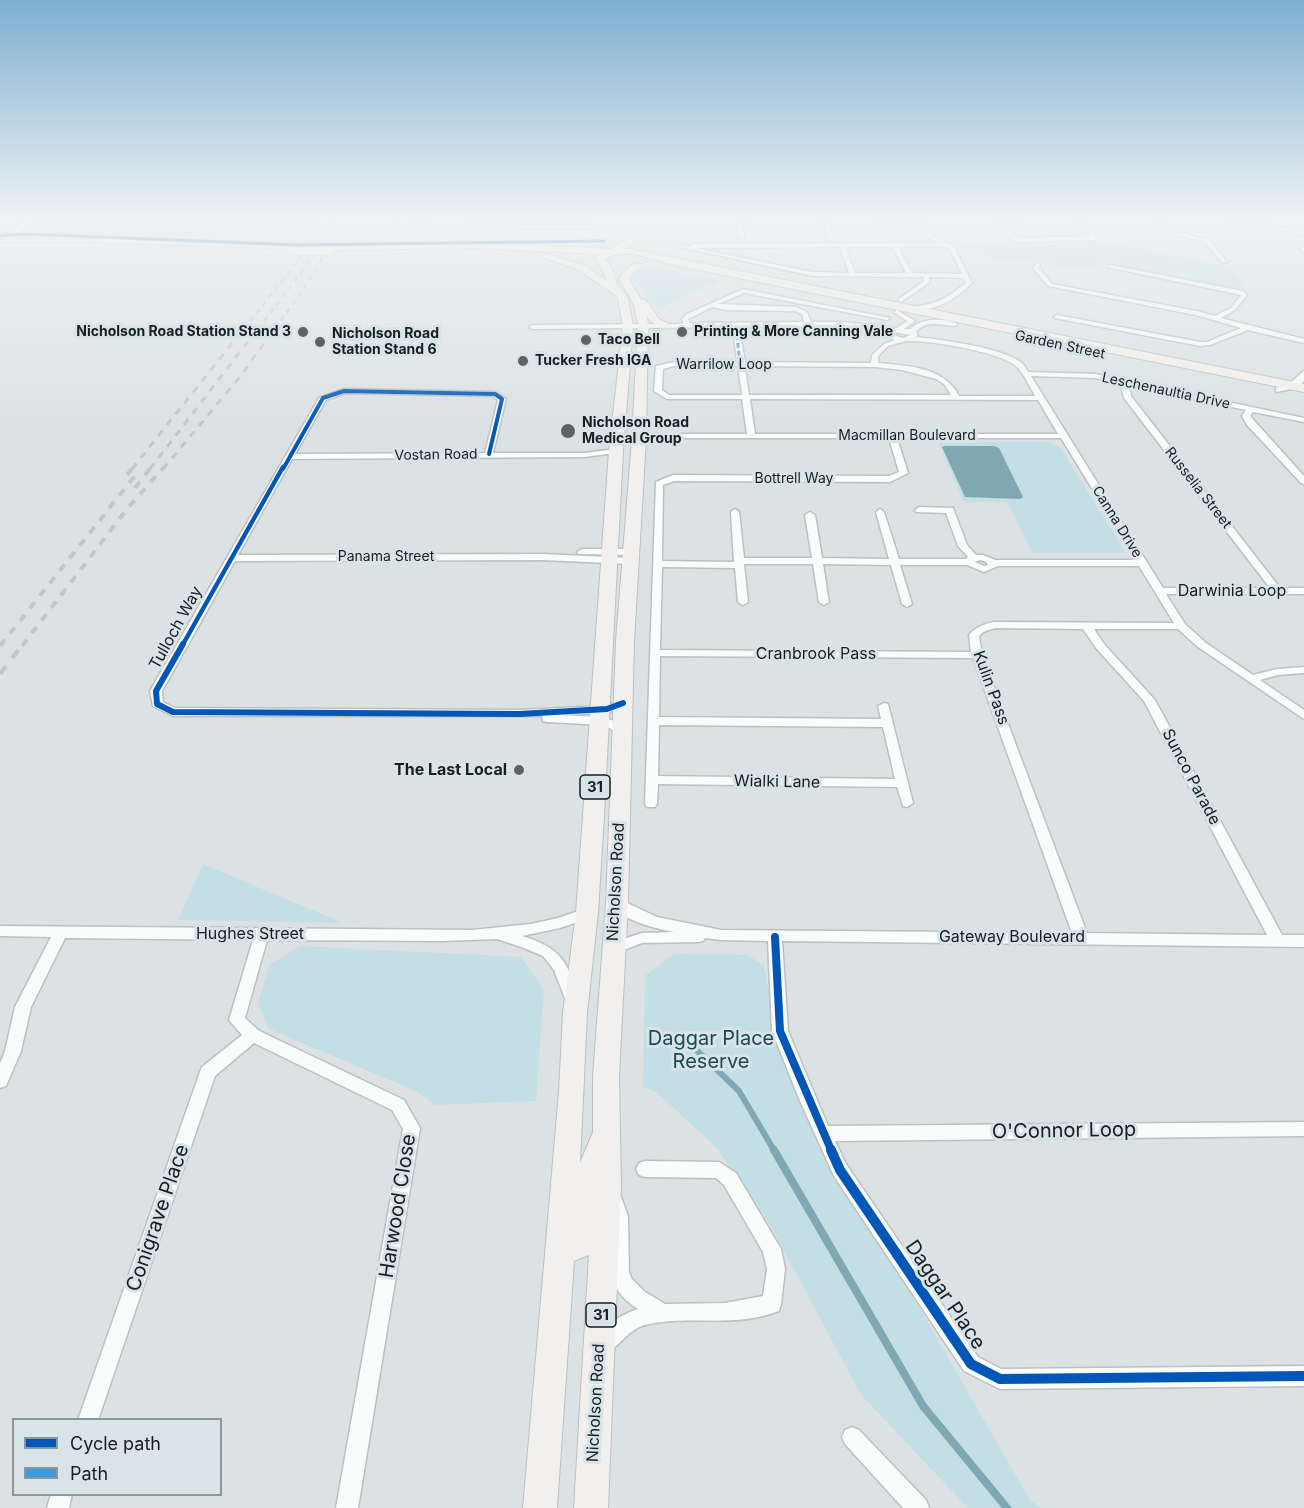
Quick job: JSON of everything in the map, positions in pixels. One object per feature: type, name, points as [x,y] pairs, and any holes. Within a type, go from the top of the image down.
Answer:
[{"type":"main road","points":[[615,287],[641,299],[655,321],[668,326]]},
{"type":"main road","name":"Nicholson Road","points":[[591,1508],[607,1186],[606,1076],[643,330],[641,314],[628,295],[617,287]]},
{"type":"main road","name":"Nicholson Road","points":[[540,1508],[575,1013],[587,914],[616,455],[628,326],[626,287]]},
{"type":"main road","name":"Garden Street","points":[[758,287],[809,300],[823,298],[897,309]]},
{"type":"main road","points":[[776,287],[809,300]]},
{"type":"main road","name":"Garden Street","points":[[797,287],[952,320],[1299,387]]},
{"type":"main road","name":"Garden Street","points":[[952,320],[1304,395]]},
{"type":"main road","points":[[1095,346],[1149,360],[1151,364]]},
{"type":"main road","points":[[1280,390],[1299,387],[1304,374]]},
{"type":"main road","points":[[560,1236],[564,1244],[572,1247],[581,1244],[586,1237],[590,1178],[608,1121]]},
{"type":"street","points":[[897,309],[921,287]]},
{"type":"street","points":[[687,326],[685,319],[688,315],[742,291],[897,309],[926,309],[942,305],[964,287]]},
{"type":"street","points":[[1062,287],[1216,318],[1247,328],[1304,340]]},
{"type":"street","points":[[1216,318],[1233,309],[1244,295],[1241,292],[1217,287]]},
{"type":"street","points":[[799,310],[809,300]]},
{"type":"street","points":[[711,305],[723,308],[799,310],[805,313],[808,324]]},
{"type":"street","points":[[942,305],[941,312],[952,320]]},
{"type":"street","points":[[643,330],[668,326],[808,324],[852,324],[895,329],[907,326],[912,321],[897,309]]},
{"type":"street","points":[[1057,317],[1200,344],[1208,344],[1247,328]]},
{"type":"street","points":[[875,365],[874,356],[886,345],[910,337],[917,325],[952,320]]},
{"type":"street","points":[[532,327],[628,326],[643,330],[736,326],[845,326],[887,335],[910,337]]},
{"type":"street","points":[[736,326],[751,435]]},
{"type":"street","points":[[886,345],[887,335],[895,329]]},
{"type":"street","points":[[895,329],[910,337]]},
{"type":"street","name":"Canna Drive","points":[[910,337],[1008,358],[1020,365],[1181,626],[1202,645],[1304,715]]},
{"type":"street","name":"Warrilow Loop","points":[[956,398],[947,383],[940,378],[899,367],[740,364],[665,366],[659,369],[658,391],[667,397],[956,398],[1041,398]]},
{"type":"street","name":"Leschenaultia Drive","points":[[1026,374],[1080,375],[1131,383],[1304,420]]},
{"type":"street","name":"Russelia Street","points":[[1131,383],[1125,391],[1127,396],[1277,591]]},
{"type":"street","name":"Tulloch Way","points":[[489,454],[502,399],[495,394],[344,392],[323,398],[156,691],[157,704],[174,712],[599,716],[623,703]]},
{"type":"street","points":[[1251,409],[1247,419],[1302,477]]},
{"type":"street","name":"Macmillan Boulevard","points":[[639,433],[654,436],[1064,436]]},
{"type":"street","name":"Bottrell Way","points":[[658,564],[659,484],[673,478],[890,479],[904,472],[892,436]]},
{"type":"street","name":"Vostan Road","points":[[288,457],[616,455]]},
{"type":"street","points":[[919,510],[950,510],[963,546],[972,560]]},
{"type":"street","points":[[735,512],[743,602]]},
{"type":"street","points":[[879,512],[907,604]]},
{"type":"street","points":[[810,515],[824,602]]},
{"type":"street","name":"Panama Street","points":[[231,558],[631,556]]},
{"type":"street","points":[[651,804],[658,564],[894,562],[986,558],[993,562],[1142,563]]},
{"type":"street","name":"Darwinia Loop","points":[[1160,591],[1304,591]]},
{"type":"street","name":"Sunco Parade","points":[[1087,626],[1100,646],[1149,700],[1277,940]]},
{"type":"street","name":"Kulin Pass","points":[[1081,937],[977,654],[974,635],[986,627],[1181,626]]},
{"type":"street","name":"Cranbrook Pass","points":[[654,653],[977,654]]},
{"type":"street","points":[[1252,679],[1277,672],[1304,669]]},
{"type":"street","points":[[884,706],[907,803]]},
{"type":"street","name":"Tulloch Way","points":[[599,716],[622,730]]},
{"type":"street","points":[[653,721],[887,723]]},
{"type":"street","name":"Wialki Lane","points":[[651,780],[902,783]]},
{"type":"street","name":"Gateway Boulevard","points":[[616,903],[633,914],[656,923],[721,935]]},
{"type":"street","name":"Hughes Street","points":[[0,931],[500,934],[565,922],[587,914]]},
{"type":"street","points":[[0,1081],[13,1051],[22,1007],[61,932]]},
{"type":"street","points":[[253,1035],[237,1020],[261,934]]},
{"type":"street","name":"Hughes Street","points":[[500,934],[539,946],[554,956],[567,986],[575,1013]]},
{"type":"street","name":"Gateway Boulevard","points":[[613,948],[642,938],[721,935],[1304,941]]},
{"type":"street","name":"Daggar Place","points":[[775,937],[780,1031],[823,1134],[840,1170],[971,1364],[1000,1379],[1304,1376]]},
{"type":"street","name":"Conigrave Place","points":[[88,1418],[208,1072],[253,1035]]},
{"type":"street","name":"Harwood Close","points":[[253,1035],[398,1105],[412,1128],[347,1508]]},
{"type":"street","name":"O'Connor Loop","points":[[823,1134],[1304,1129]]},
{"type":"street","points":[[599,1353],[605,1342],[626,1324],[641,1317],[661,1312],[725,1312],[772,1304],[776,1269],[772,1249],[730,1179],[719,1171],[645,1169]]},
{"type":"street","points":[[607,1186],[620,1212],[618,1265],[621,1279],[634,1297],[661,1312]]},
{"type":"street","points":[[852,1437],[918,1508]]},
{"type":"green space","points":[[639,287],[706,287],[658,310]]},
{"type":"green space","points":[[938,441],[1047,442],[1060,447],[1126,553],[1032,553],[1007,502],[964,502]]},
{"type":"green space","points":[[203,864],[343,923],[178,920]]},
{"type":"green space","points":[[300,946],[521,957],[544,990],[536,1101],[435,1105],[418,1092],[269,1029],[258,1003],[269,965]]},
{"type":"green space","name":"Daggar Place Reserve","points":[[674,954],[748,955],[764,966],[775,1026],[792,1080],[823,1156],[915,1300],[1030,1500],[1041,1508],[968,1508],[861,1395],[769,1223],[717,1148],[656,1092],[643,1087],[645,976]]},
{"type":"shaded area","points":[[994,446],[999,448],[1023,497],[1020,499],[965,497],[942,447]]},
{"type":"waterway","points":[[683,1037],[739,1091],[775,1152]]},
{"type":"waterway","points":[[774,1150],[923,1406],[1007,1508]]},
{"type":"railway","points":[[244,329],[277,287]]},
{"type":"railway","points":[[258,329],[290,287]]},
{"type":"railway","points":[[275,329],[304,287]]},
{"type":"railway","points":[[132,469],[245,327]]},
{"type":"railway","points":[[150,469],[259,327]]},
{"type":"railway","points":[[163,469],[239,378],[276,327]]},
{"type":"railway","points":[[127,475],[133,467]]},
{"type":"railway","points":[[135,488],[151,467]]},
{"type":"railway","points":[[22,646],[127,509],[164,467]]},
{"type":"railway","points":[[0,646],[138,472]]},
{"type":"railway","points":[[0,674],[23,644]]},
{"type":"marked path","points":[[736,326],[740,364]]},
{"type":"cycle path","points":[[489,454],[502,399],[495,394],[344,391],[323,398],[156,691],[157,704],[173,712],[519,714],[607,709],[623,703]]},
{"type":"cycle path","points":[[775,937],[780,1031],[808,1101],[840,1170],[971,1364],[1000,1379],[1304,1376]]},
{"type":"place","name":"Nicholson Road Station Stand 3","points":[[303,332]]},
{"type":"place","name":"Printing & More Canning Vale","points":[[682,332]]},
{"type":"place","name":"Taco Bell","points":[[586,340]]},
{"type":"place","name":"Nicholson Road Station Stand 6","points":[[320,342]]},
{"type":"place","name":"Tucker Fresh IGA","points":[[523,361]]},
{"type":"place","name":"Nicholson Road Medical Group","points":[[568,431]]},
{"type":"place","name":"The Last Local","points":[[519,770]]}]
